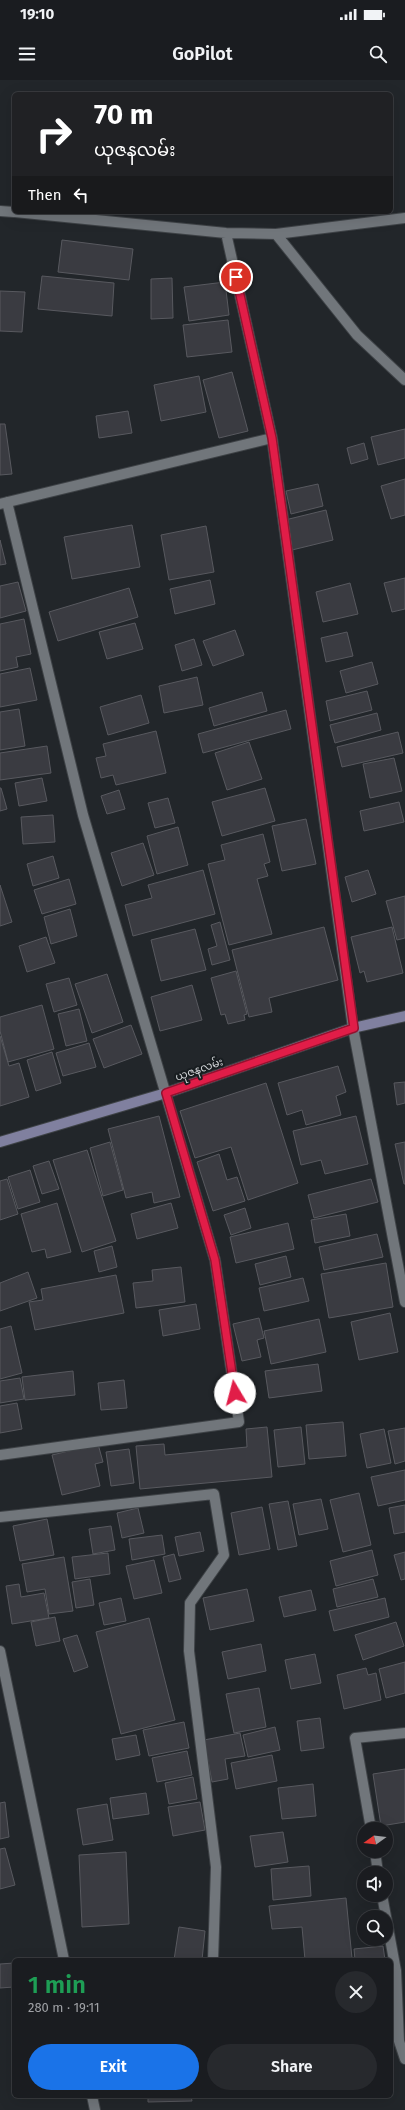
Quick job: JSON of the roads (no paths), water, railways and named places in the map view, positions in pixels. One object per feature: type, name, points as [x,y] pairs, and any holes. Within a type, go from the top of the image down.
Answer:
[{"type":"street","points":[[0,210],[12,212]]},
{"type":"street","points":[[35,214],[226,233],[276,234],[405,218]]},
{"type":"street","points":[[226,233],[272,438],[354,1028],[405,1302]]},
{"type":"street","points":[[276,234],[357,336],[405,380]]},
{"type":"street","points":[[0,1455],[239,1422],[215,1260],[83,815],[3,503],[272,438]]},
{"type":"street","name":"ယုဇနလမ်း","points":[[0,1142],[166,1093],[354,1028],[405,1016]]},
{"type":"street","points":[[0,1517],[214,1494],[224,1555],[190,1604],[189,1651],[216,1866],[213,1958]]},
{"type":"street","points":[[0,1651],[64,1958]]},
{"type":"street","points":[[370,1822],[355,1738],[405,1733]]},
{"type":"street","points":[[383,1902],[396,1971],[399,2041],[405,2059]]},
{"type":"street","points":[[92,2098],[95,2110]]}]
